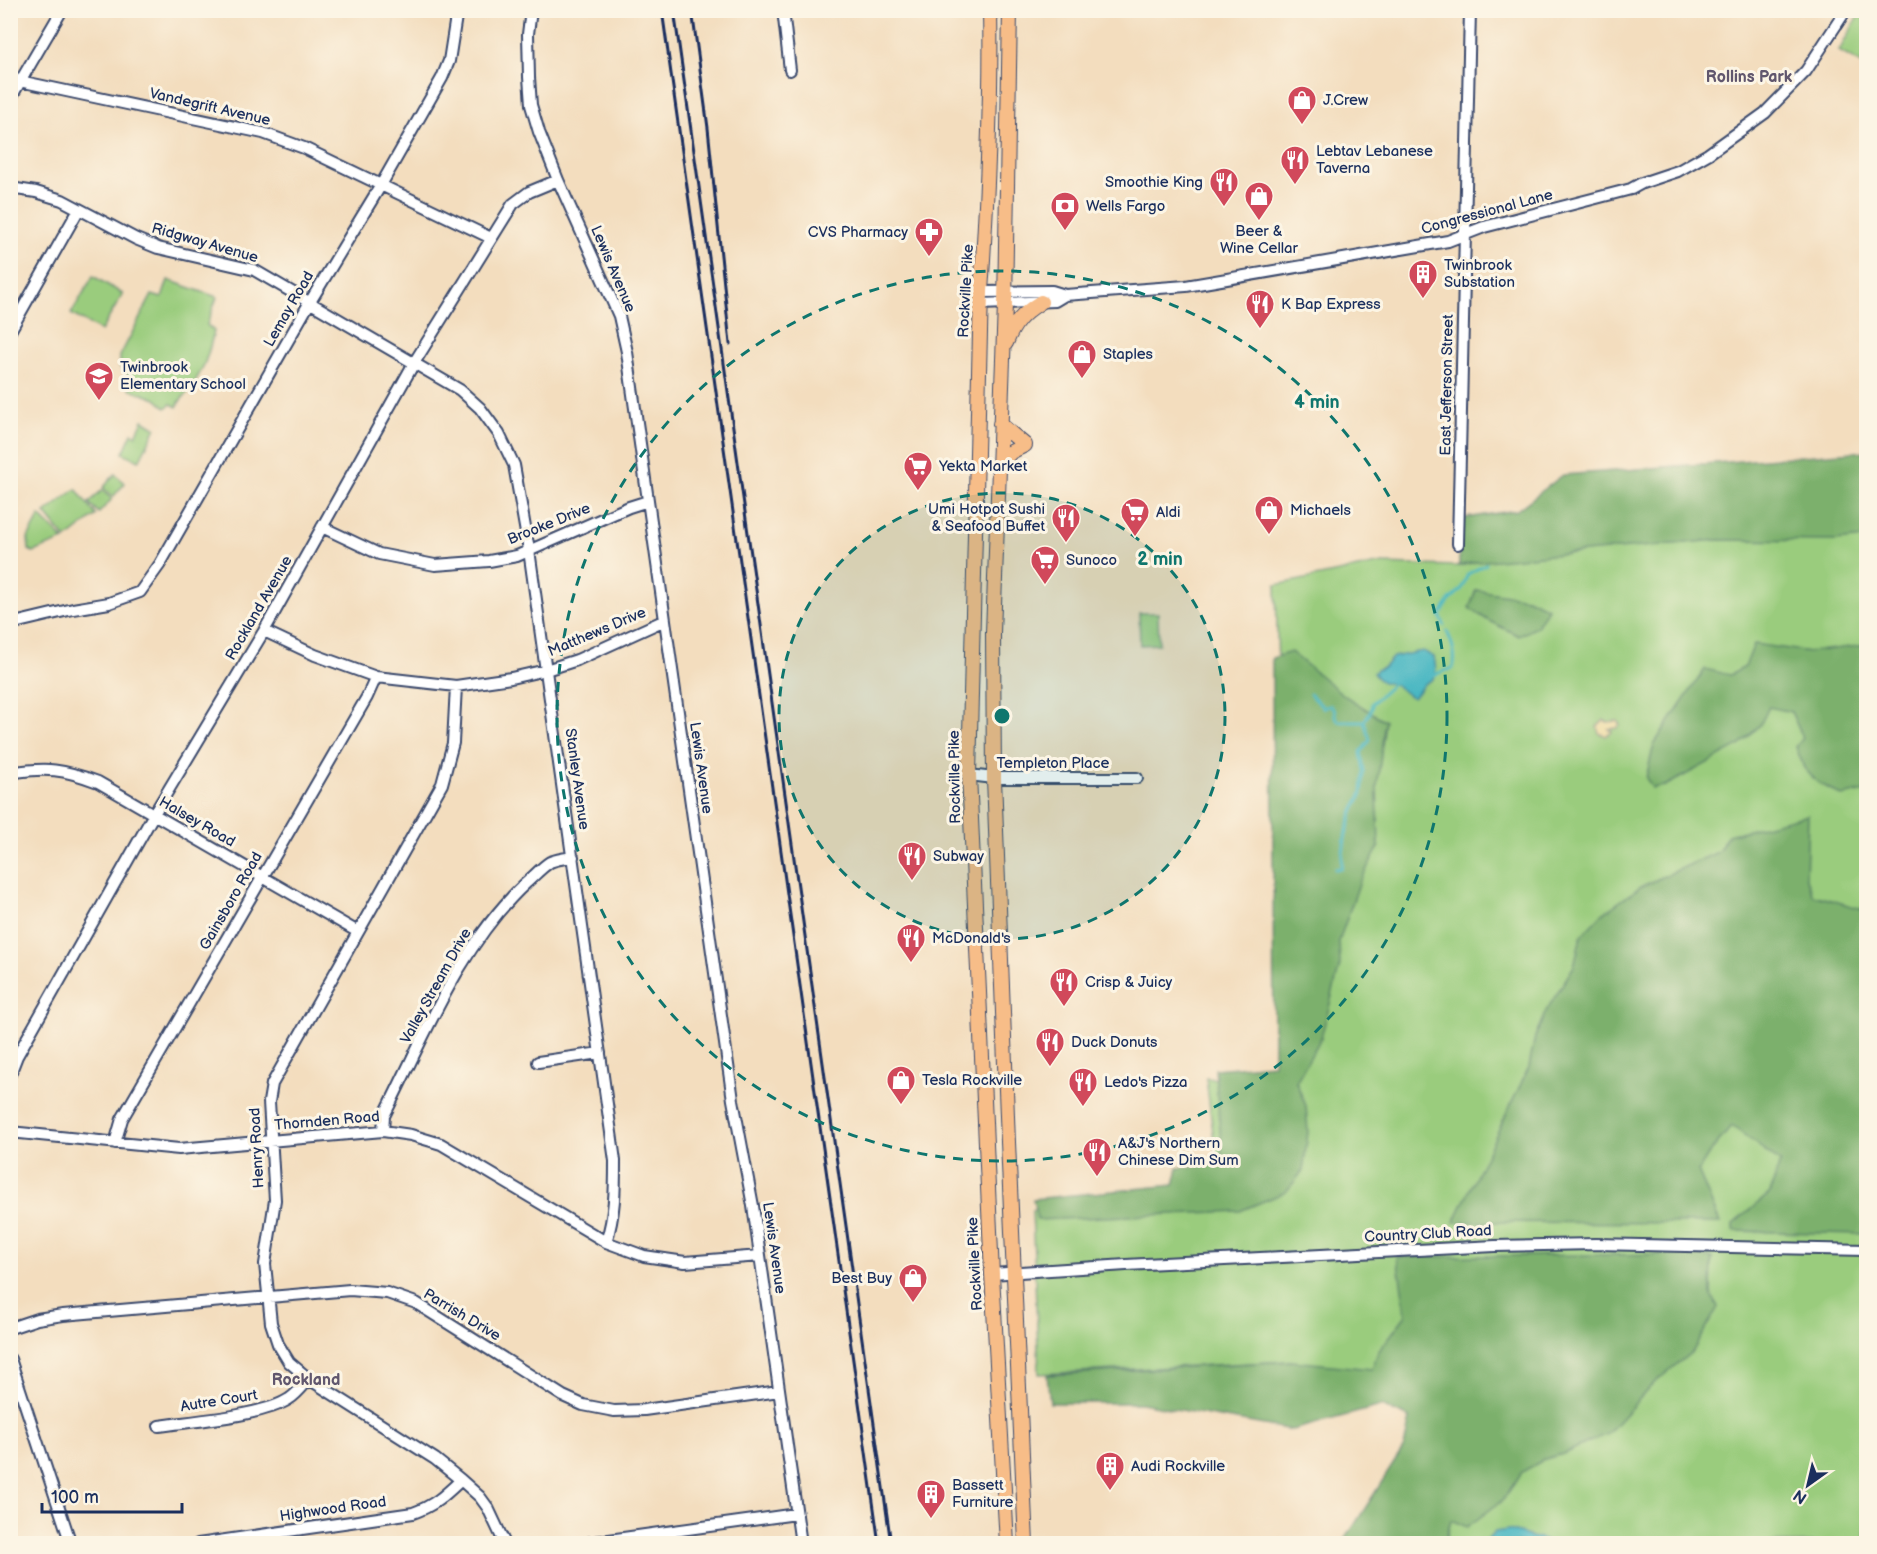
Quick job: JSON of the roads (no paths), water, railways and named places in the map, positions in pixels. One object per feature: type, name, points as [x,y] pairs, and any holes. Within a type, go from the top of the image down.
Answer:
[{"type":"main road","name":"Rockville Pike","points":[[990,10],[991,62],[981,298],[969,775],[1007,1544]]},
{"type":"main road","points":[[1010,10],[1005,298],[993,633],[994,778],[1026,1544]]},
{"type":"main road","points":[[1003,350],[1019,318],[1041,302]]},
{"type":"main road","points":[[998,467],[1011,452],[1025,445],[1000,424]]},
{"type":"main road","points":[[1001,1418],[1020,1417]]},
{"type":"street","points":[[10,99],[16,80],[62,10]]},
{"type":"street","name":"Lemay Road","points":[[10,624],[109,603],[140,592],[160,564],[442,78],[449,61],[457,10]]},
{"type":"street","name":"Lewis Avenue","points":[[531,10],[528,34],[531,105],[558,180],[619,316],[627,352],[733,1100],[753,1206],[801,1544]]},
{"type":"street","points":[[783,10],[790,70]]},
{"type":"street","name":"East Jefferson Street","points":[[1458,544],[1470,10]]},
{"type":"street","name":"Congressional Lane","points":[[1005,298],[1052,291],[1065,295],[1186,286],[1448,241],[1484,227],[1631,189],[1678,171],[1708,154],[1765,113],[1806,71],[1846,10]]},
{"type":"street","name":"Vandegrift Avenue","points":[[16,80],[264,133],[304,148],[491,238]]},
{"type":"street","name":"Rockland Avenue","points":[[10,1074],[17,1056],[154,814],[264,631],[414,363],[513,204],[529,192],[558,180]]},
{"type":"street","name":"Ridgway Avenue","points":[[10,188],[36,192],[62,200],[158,248],[254,270],[414,363]]},
{"type":"street","points":[[10,331],[79,209]]},
{"type":"street","name":"Congressional Lane","points":[[981,298],[1041,302],[1055,301],[1065,295]]},
{"type":"street","name":"Stanley Avenue","points":[[414,363],[460,390],[480,408],[499,434],[514,465],[529,550],[615,1161],[615,1206],[613,1223],[606,1242]]},
{"type":"street","name":"Brooke Drive","points":[[322,527],[379,554],[435,565],[489,561],[517,556],[629,507],[648,501]]},
{"type":"street","name":"Matthews Drive","points":[[264,631],[315,655],[376,677],[456,686],[546,670],[577,660],[665,620]]},
{"type":"street","name":"Gainsboro Road","points":[[115,1143],[122,1119],[376,677]]},
{"type":"street","name":"Henry Road","points":[[456,686],[453,743],[442,784],[272,1084],[269,1102],[270,1141],[275,1200],[265,1264],[271,1323],[278,1344],[289,1362],[309,1379],[435,1459],[461,1480],[480,1497],[488,1508],[505,1544]]},
{"type":"street","name":"Halsey Road","points":[[10,773],[38,768],[72,773],[98,782],[358,932]]},
{"type":"street","name":"Templeton Place","points":[[969,775],[994,778],[1137,778]]},
{"type":"street","name":"Valley Stream Drive","points":[[383,1131],[384,1116],[447,992],[484,929],[514,895],[546,865],[552,861],[573,857]]},
{"type":"street","points":[[538,1062],[600,1053]]},
{"type":"street","name":"Thornden Road","points":[[10,1132],[179,1149],[383,1131],[411,1135],[441,1144],[606,1242],[644,1256],[685,1262],[760,1256]]},
{"type":"street","name":"Country Club Road","points":[[992,1274],[1495,1246],[1596,1244],[1866,1250]]},
{"type":"street","name":"Parrish Drive","points":[[10,1328],[37,1319],[63,1315],[267,1296],[350,1290],[387,1293],[416,1304],[563,1396],[584,1405],[614,1411],[644,1410],[779,1391]]},
{"type":"street","points":[[10,1359],[71,1544]]},
{"type":"street","name":"Autre Court","points":[[159,1426],[251,1412],[275,1406],[290,1399],[309,1379]]},
{"type":"street","name":"Highwood Road","points":[[198,1544],[412,1513],[429,1508],[461,1480]]},
{"type":"street","points":[[580,1544],[796,1514]]},
{"type":"water","points":[[1423,651],[1434,657],[1436,669],[1433,679],[1424,684],[1413,698],[1398,687],[1382,682],[1373,673],[1384,667],[1393,657]]},
{"type":"water","points":[[1508,1530],[1546,1541],[1546,1543],[1484,1543],[1495,1532]]},
{"type":"waterway","points":[[1444,625],[1440,615],[1450,600],[1461,590],[1468,574],[1486,564]]},
{"type":"waterway","points":[[1433,675],[1453,668],[1454,654],[1447,631]]},
{"type":"waterway","points":[[1310,694],[1324,708],[1330,705],[1338,721],[1364,721],[1371,711],[1372,703],[1395,682]]},
{"type":"waterway","points":[[1335,869],[1341,868],[1345,838],[1352,814],[1362,793],[1364,771],[1361,752],[1370,740],[1364,721]]},
{"type":"railway","points":[[662,10],[879,1544]]},
{"type":"railway","points":[[674,10],[891,1544]]},
{"type":"railway","points":[[692,10],[708,128],[730,344]]},
{"type":"place","name":"J.Crew","points":[[1302,126]]},
{"type":"place","name":"Lebtav Lebanese Taverna","points":[[1295,186]]},
{"type":"place","name":"Smoothie King","points":[[1224,208]]},
{"type":"place","name":"Beer & Wine Cellar","points":[[1259,222]]},
{"type":"place","name":"Wells Fargo","points":[[1065,232]]},
{"type":"place","name":"CVS Pharmacy","points":[[929,258]]},
{"type":"place","name":"Twinbrook Substation","points":[[1423,300]]},
{"type":"place","name":"K Bap Express","points":[[1260,330]]},
{"type":"place","name":"Staples","points":[[1082,380]]},
{"type":"place","name":"Twinbrook Elementary School","points":[[99,402]]},
{"type":"place","name":"Yekta Market","points":[[918,492]]},
{"type":"place","name":"Michaels","points":[[1269,536]]},
{"type":"place","name":"Aldi","points":[[1135,538]]},
{"type":"place","name":"Umi Hotpot Sushi & Seafood Buffet","points":[[1066,544]]},
{"type":"place","name":"Sunoco","points":[[1045,586]]},
{"type":"place","name":"Subway","points":[[912,882]]},
{"type":"place","name":"McDonald's","points":[[911,964]]},
{"type":"place","name":"Crisp & Juicy","points":[[1064,1008]]},
{"type":"place","name":"Duck Donuts","points":[[1050,1068]]},
{"type":"place","name":"Tesla Rockville","points":[[901,1106]]},
{"type":"place","name":"Ledo's Pizza","points":[[1083,1108]]},
{"type":"place","name":"A&J's Northern Chinese Dim Sum","points":[[1097,1178]]},
{"type":"place","name":"Best Buy","points":[[913,1304]]},
{"type":"place","name":"Audi Rockville","points":[[1110,1492]]},
{"type":"place","name":"Bassett Furniture","points":[[931,1520]]},
{"type":"district","name":"Rollins Park","points":[[1749,77]]},
{"type":"district","name":"Rockland","points":[[306,1380]]}]
